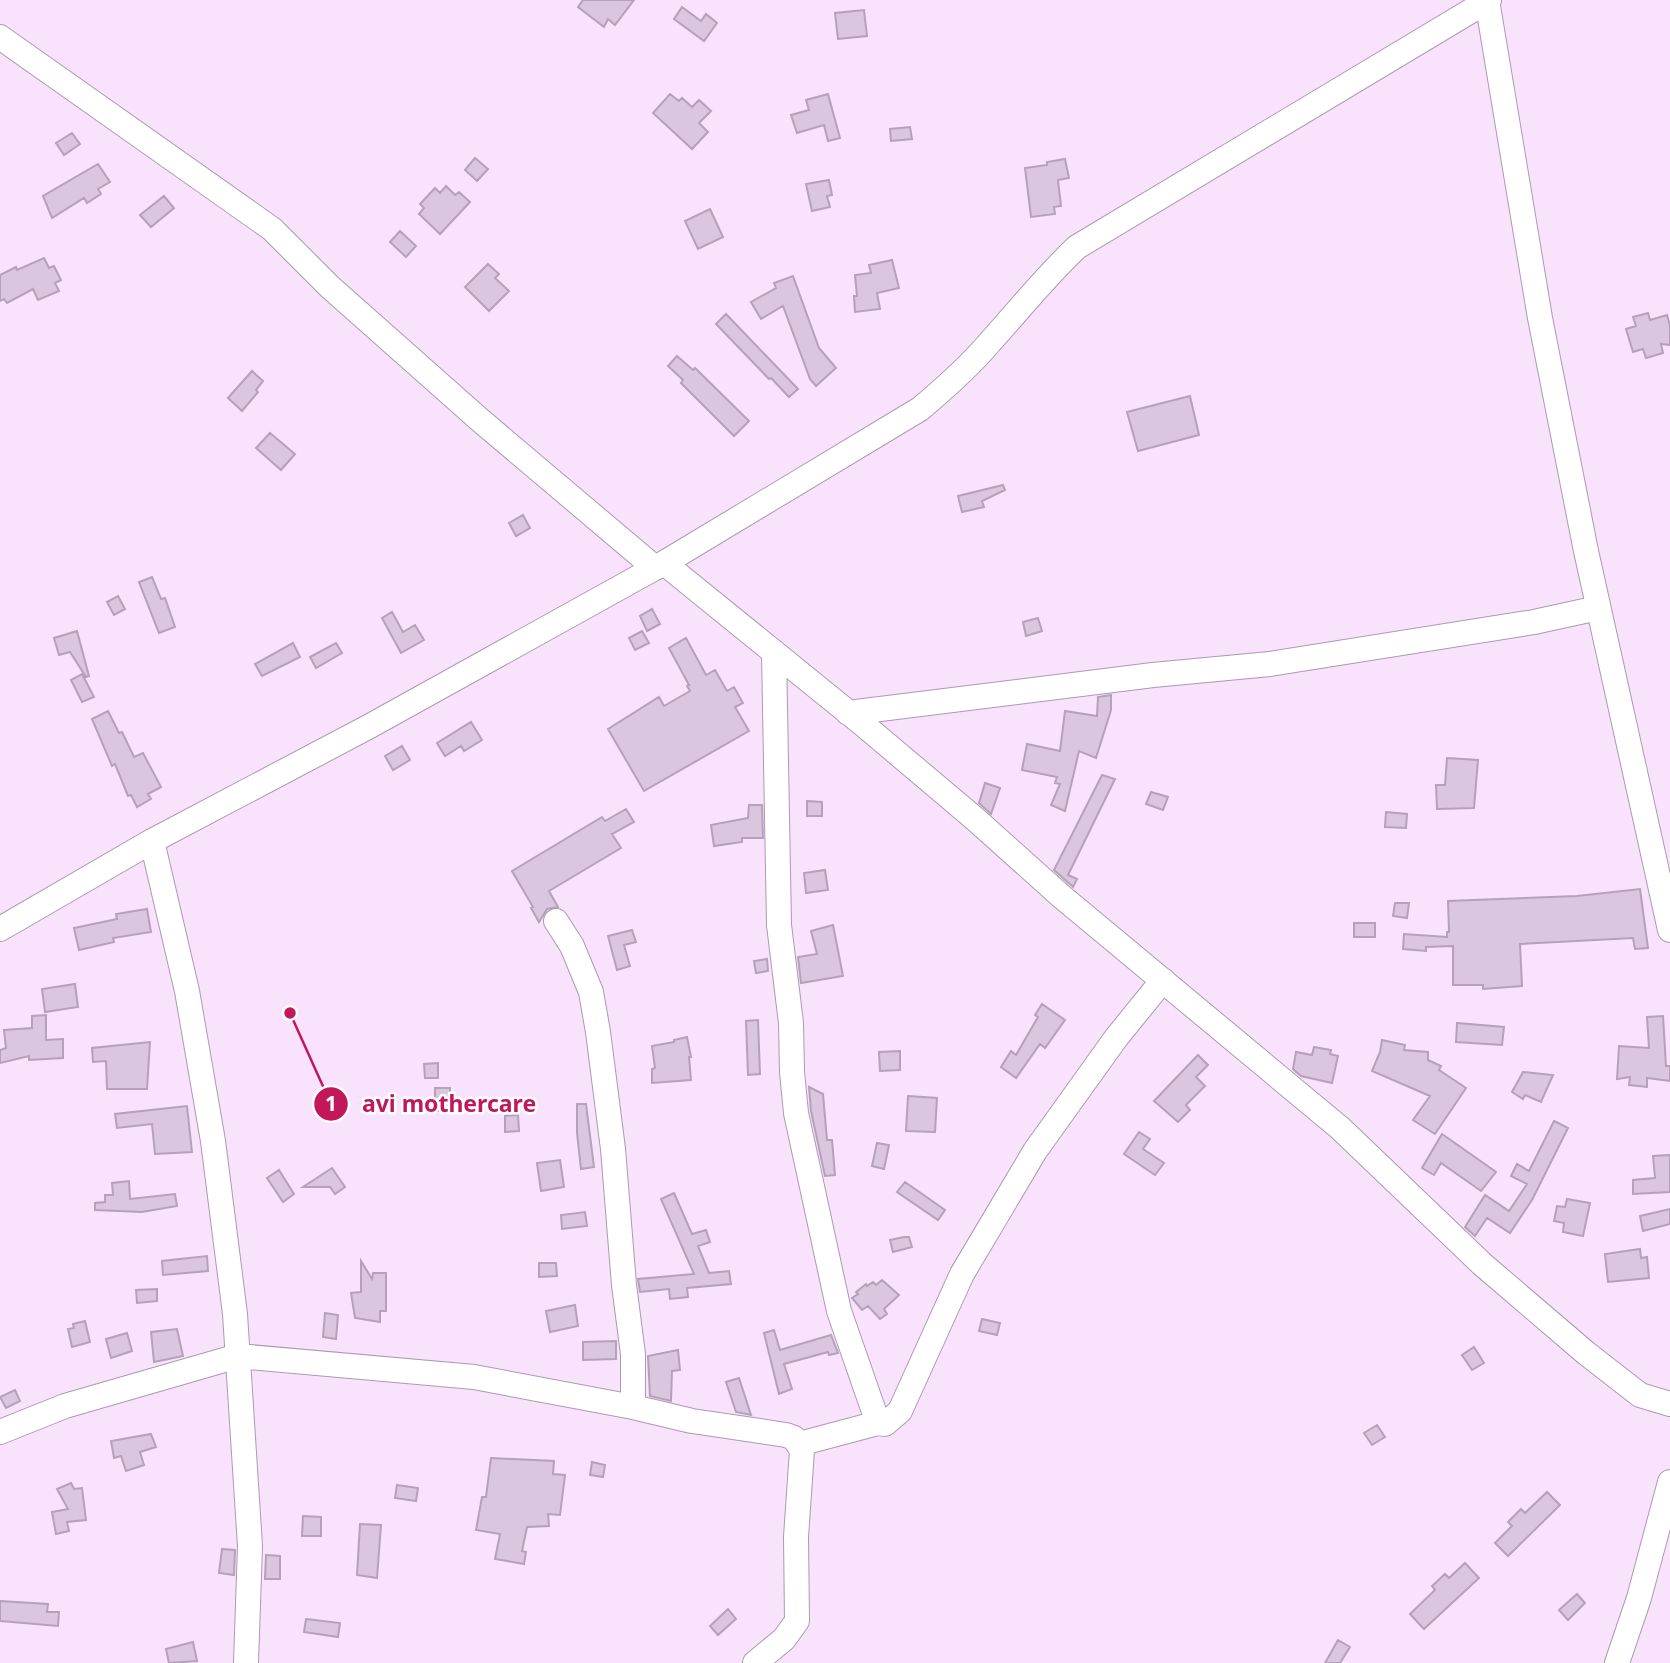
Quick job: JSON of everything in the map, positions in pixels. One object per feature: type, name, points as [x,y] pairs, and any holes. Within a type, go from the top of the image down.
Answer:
[{"type":"street","points":[[0,929],[152,841],[370,726],[659,565],[920,409],[952,382],[988,345],[1050,272],[1077,247],[1488,1],[1540,318],[1598,608],[1670,930]]},
{"type":"street","points":[[0,37],[272,229],[330,287],[460,402],[659,565],[774,652],[848,713],[1340,1128],[1482,1264],[1586,1353],[1640,1395],[1670,1404]]},
{"type":"street","points":[[848,713],[1153,675],[1270,664],[1521,624],[1598,608]]},
{"type":"street","points":[[774,652],[779,925],[791,1023],[796,1113],[839,1311],[878,1423]]},
{"type":"street","points":[[152,841],[187,991],[213,1141],[235,1314],[250,1546],[246,1663]]},
{"type":"street","points":[[556,921],[572,946],[591,992],[598,1032],[613,1149],[624,1285],[633,1354],[633,1407]]},
{"type":"street","points":[[799,1444],[878,1423],[885,1424],[900,1411],[962,1273],[1035,1152],[1116,1038],[1163,980]]},
{"type":"street","points":[[0,1432],[65,1406],[237,1356],[474,1377],[692,1420],[786,1435],[794,1438],[802,1450],[796,1537],[797,1621],[784,1651],[755,1663]]},
{"type":"street","points":[[1617,1663],[1639,1598],[1670,1482]]},
{"type":"building","points":[[583,0],[634,0],[615,25],[608,19],[604,27],[578,7]]},
{"type":"building","points":[[682,7],[701,21],[706,14],[717,23],[704,41],[674,19]]},
{"type":"building","points":[[864,10],[867,36],[838,39],[835,13]]},
{"type":"building","points":[[670,94],[679,101],[682,98],[692,107],[699,100],[711,111],[699,123],[708,132],[692,149],[653,113]]},
{"type":"building","points":[[828,94],[840,138],[828,141],[824,125],[797,133],[791,115],[809,110],[806,100]]},
{"type":"building","points":[[910,127],[912,139],[891,141],[890,129]]},
{"type":"building","points":[[72,133],[80,144],[64,155],[56,143]]},
{"type":"building","points":[[475,158],[488,169],[477,181],[465,170]]},
{"type":"building","points":[[1065,159],[1069,178],[1058,180],[1061,206],[1054,207],[1055,214],[1031,217],[1025,168]]},
{"type":"building","points":[[98,164],[110,182],[98,189],[101,194],[87,203],[84,198],[52,218],[43,196]]},
{"type":"building","points":[[829,180],[832,195],[827,196],[830,207],[812,211],[806,184]]},
{"type":"building","points":[[446,186],[455,195],[459,192],[470,202],[440,234],[419,214],[424,208],[420,204],[435,188],[440,193]]},
{"type":"building","points":[[164,196],[174,208],[151,227],[140,215]]},
{"type":"building","points":[[710,209],[723,237],[698,249],[685,221]]},
{"type":"building","points":[[400,231],[416,246],[406,257],[390,242]]},
{"type":"building","points":[[44,258],[49,268],[54,266],[61,280],[55,283],[59,291],[38,300],[33,289],[7,303],[4,299],[0,301],[0,275]]},
{"type":"building","points":[[892,260],[899,288],[877,293],[880,309],[855,312],[855,275],[871,273],[869,265]]},
{"type":"building","points":[[488,264],[499,274],[495,278],[509,291],[489,311],[465,287]]},
{"type":"building","points":[[793,276],[819,348],[836,368],[816,386],[810,379],[783,306],[761,319],[751,302],[776,288],[774,283]]},
{"type":"building","points":[[1648,313],[1650,320],[1667,315],[1670,345],[1661,344],[1663,353],[1646,358],[1643,349],[1633,352],[1626,329],[1636,326],[1633,317]]},
{"type":"building","points":[[726,314],[798,389],[789,397],[716,324]]},
{"type":"building","points":[[677,356],[693,370],[695,368],[749,421],[734,436],[681,383],[683,380],[668,366]]},
{"type":"building","points":[[252,371],[263,381],[256,390],[258,392],[242,411],[228,398]]},
{"type":"building","points":[[1190,396],[1199,435],[1138,451],[1127,412]]},
{"type":"building","points":[[270,433],[295,454],[281,470],[256,448]]},
{"type":"building","points":[[1003,485],[1005,490],[982,501],[984,507],[962,512],[958,496]]},
{"type":"building","points":[[523,515],[530,528],[516,536],[509,523]]},
{"type":"building","points":[[152,577],[161,599],[165,598],[175,627],[159,633],[139,582]]},
{"type":"building","points":[[118,596],[125,609],[114,615],[107,602]]},
{"type":"building","points":[[652,609],[660,624],[647,631],[640,616]]},
{"type":"building","points":[[392,612],[403,632],[415,625],[424,640],[401,653],[382,618]]},
{"type":"building","points":[[1038,618],[1042,631],[1026,636],[1023,622]]},
{"type":"building","points":[[77,631],[89,676],[86,677],[70,652],[59,655],[54,638]]},
{"type":"building","points":[[642,631],[649,643],[635,650],[629,638]]},
{"type":"building","points":[[686,638],[706,675],[715,670],[727,691],[734,687],[743,703],[735,707],[749,731],[644,791],[608,729],[659,697],[664,706],[690,691],[669,648]]},
{"type":"building","points":[[293,643],[300,657],[262,676],[255,664]]},
{"type":"building","points":[[336,643],[342,653],[316,668],[310,657]]},
{"type":"building","points":[[82,674],[94,697],[82,702],[71,680]]},
{"type":"building","points":[[1111,695],[1111,710],[1096,758],[1079,751],[1065,811],[1051,805],[1060,784],[1055,783],[1057,777],[1022,770],[1027,744],[1060,751],[1065,711],[1097,716],[1098,697]]},
{"type":"building","points":[[108,711],[134,757],[143,753],[161,787],[148,794],[151,799],[137,807],[131,795],[128,796],[115,764],[112,766],[92,719]]},
{"type":"building","points":[[471,722],[482,740],[464,751],[461,746],[445,756],[437,743]]},
{"type":"building","points":[[402,746],[410,760],[393,770],[385,756]]},
{"type":"building","points":[[1447,758],[1478,760],[1474,808],[1437,809],[1436,785],[1445,785]]},
{"type":"building","points":[[1102,775],[1115,779],[1068,875],[1077,879],[1073,887],[1054,870]]},
{"type":"building","points":[[985,783],[1000,788],[991,814],[979,803]]},
{"type":"building","points":[[1151,792],[1168,797],[1163,810],[1146,804]]},
{"type":"building","points":[[807,801],[822,802],[822,816],[807,816]]},
{"type":"building","points":[[749,805],[762,805],[763,838],[742,838],[742,842],[714,846],[711,825],[748,818]]},
{"type":"building","points":[[626,809],[634,822],[612,834],[621,848],[549,891],[558,907],[547,909],[539,922],[512,871],[602,817],[605,821]]},
{"type":"building","points":[[1386,812],[1407,814],[1406,828],[1385,827]]},
{"type":"building","points":[[825,870],[828,890],[806,893],[804,873]]},
{"type":"building","points":[[1640,889],[1648,948],[1635,949],[1633,938],[1520,944],[1522,986],[1483,989],[1483,985],[1453,985],[1453,946],[1426,947],[1426,951],[1403,949],[1404,934],[1447,937],[1448,901],[1577,896]]},
{"type":"building","points":[[1395,903],[1409,903],[1407,918],[1393,916]]},
{"type":"building","points":[[147,909],[151,932],[113,938],[114,942],[79,950],[74,928],[117,919],[116,914]]},
{"type":"building","points":[[1354,923],[1375,923],[1375,937],[1354,937]]},
{"type":"building","points":[[833,925],[843,976],[801,983],[798,957],[817,954],[811,931]]},
{"type":"building","points":[[632,930],[636,942],[624,945],[630,966],[617,970],[608,936]]},
{"type":"building","points":[[767,959],[768,971],[756,973],[754,961]]},
{"type":"building","points":[[75,984],[78,1007],[45,1012],[42,989]]},
{"type":"building","points":[[1042,1004],[1065,1020],[1045,1048],[1040,1044],[1016,1078],[1001,1067],[1011,1051],[1016,1055],[1038,1017],[1035,1015]]},
{"type":"building","points":[[46,1015],[46,1040],[63,1039],[63,1058],[29,1060],[29,1056],[0,1063],[0,1050],[6,1048],[4,1030],[32,1028],[32,1016]]},
{"type":"building","points":[[1663,1016],[1666,1066],[1670,1066],[1670,1081],[1647,1078],[1647,1087],[1629,1085],[1630,1077],[1617,1079],[1619,1046],[1649,1048],[1647,1017]]},
{"type":"building","points":[[758,1020],[760,1074],[748,1075],[746,1021]]},
{"type":"building","points":[[1457,1023],[1504,1027],[1502,1045],[1456,1042]]},
{"type":"building","points":[[687,1037],[691,1057],[691,1080],[652,1083],[652,1069],[655,1068],[652,1046]]},
{"type":"building","points":[[1382,1040],[1405,1045],[1404,1050],[1428,1052],[1428,1060],[1441,1066],[1439,1070],[1466,1088],[1435,1134],[1413,1120],[1430,1096],[1372,1071]]},
{"type":"building","points":[[150,1042],[147,1089],[107,1089],[106,1061],[93,1062],[92,1048]]},
{"type":"building","points":[[1314,1047],[1331,1050],[1330,1054],[1338,1056],[1332,1083],[1301,1076],[1293,1069],[1296,1052],[1312,1055]]},
{"type":"building","points":[[900,1051],[900,1070],[880,1071],[879,1052]]},
{"type":"building","points":[[1198,1055],[1208,1065],[1196,1077],[1205,1086],[1186,1105],[1190,1110],[1178,1122],[1154,1101]]},
{"type":"building","points":[[438,1063],[438,1078],[425,1078],[424,1064]]},
{"type":"building","points":[[1523,1072],[1553,1075],[1541,1102],[1525,1095],[1523,1099],[1512,1092]]},
{"type":"building","points":[[809,1087],[823,1094],[827,1140],[832,1140],[835,1175],[825,1176],[811,1111]]},
{"type":"building","points":[[435,1088],[450,1088],[450,1111],[435,1111]]},
{"type":"building","points":[[908,1096],[937,1098],[935,1132],[906,1131]]},
{"type":"building","points":[[577,1104],[586,1104],[594,1167],[581,1169]]},
{"type":"building","points":[[187,1106],[192,1152],[155,1154],[152,1124],[117,1128],[115,1114]]},
{"type":"building","points":[[518,1115],[519,1131],[505,1132],[505,1116]]},
{"type":"building","points":[[1554,1121],[1568,1128],[1532,1200],[1510,1233],[1487,1218],[1475,1236],[1465,1227],[1485,1195],[1509,1211],[1527,1184],[1511,1176],[1517,1164],[1529,1171]]},
{"type":"building","points":[[1139,1132],[1150,1139],[1143,1149],[1164,1163],[1155,1175],[1124,1154]]},
{"type":"building","points":[[1442,1134],[1496,1172],[1481,1191],[1441,1163],[1434,1175],[1422,1168]]},
{"type":"building","points":[[877,1143],[889,1145],[884,1169],[872,1166]]},
{"type":"building","points":[[1670,1155],[1670,1192],[1633,1194],[1633,1180],[1655,1178],[1653,1156]]},
{"type":"building","points":[[560,1160],[564,1187],[541,1191],[537,1163]]},
{"type":"building","points":[[332,1168],[345,1187],[335,1194],[330,1187],[303,1187]]},
{"type":"building","points":[[279,1170],[294,1194],[283,1202],[267,1178]]},
{"type":"building","points":[[129,1181],[130,1199],[175,1194],[177,1206],[142,1212],[95,1210],[95,1203],[105,1202],[105,1195],[113,1195],[112,1183]]},
{"type":"building","points":[[905,1182],[945,1210],[938,1220],[897,1192]]},
{"type":"building","points":[[674,1193],[692,1234],[706,1230],[710,1242],[698,1246],[709,1273],[729,1271],[731,1284],[687,1288],[688,1297],[670,1299],[669,1289],[640,1292],[638,1279],[694,1274],[661,1199]]},
{"type":"building","points":[[1567,1199],[1590,1203],[1583,1236],[1563,1232],[1564,1223],[1554,1221],[1557,1206],[1565,1207]]},
{"type":"building","points":[[1670,1209],[1670,1224],[1643,1231],[1640,1216]]},
{"type":"building","points":[[585,1212],[587,1226],[562,1229],[561,1215]]},
{"type":"building","points":[[909,1237],[912,1247],[893,1252],[890,1240]]},
{"type":"building","points":[[1640,1249],[1641,1258],[1647,1257],[1649,1278],[1608,1282],[1605,1254]]},
{"type":"building","points":[[207,1256],[208,1271],[163,1275],[162,1261]]},
{"type":"building","points":[[361,1261],[372,1279],[373,1273],[386,1273],[386,1311],[380,1311],[380,1322],[355,1318],[351,1293],[361,1292]]},
{"type":"building","points":[[539,1263],[556,1263],[557,1276],[539,1277]]},
{"type":"building","points":[[882,1280],[899,1295],[884,1309],[887,1314],[880,1319],[868,1306],[862,1310],[852,1298],[866,1284],[867,1286],[873,1282],[876,1285]]},
{"type":"building","points":[[157,1289],[157,1301],[137,1303],[136,1290]]},
{"type":"building","points":[[575,1305],[578,1326],[550,1332],[546,1311]]},
{"type":"building","points":[[325,1313],[338,1315],[336,1339],[323,1337]]},
{"type":"building","points":[[982,1319],[1000,1323],[997,1335],[979,1331]]},
{"type":"building","points":[[85,1321],[90,1342],[72,1347],[68,1329],[74,1328],[73,1324]]},
{"type":"building","points":[[177,1329],[183,1356],[154,1362],[151,1332]]},
{"type":"building","points":[[774,1330],[780,1350],[831,1335],[838,1353],[829,1355],[828,1352],[784,1364],[792,1389],[779,1394],[764,1333]]},
{"type":"building","points":[[127,1333],[132,1351],[111,1358],[106,1339]]},
{"type":"building","points":[[616,1341],[616,1359],[583,1360],[583,1342]]},
{"type":"building","points":[[1474,1347],[1484,1363],[1472,1370],[1462,1355]]},
{"type":"building","points":[[678,1350],[680,1370],[672,1371],[671,1401],[650,1396],[648,1356]]},
{"type":"building","points":[[739,1378],[751,1415],[736,1412],[726,1382]]},
{"type":"building","points":[[15,1390],[20,1401],[6,1408],[0,1397]]},
{"type":"building","points":[[1377,1425],[1385,1437],[1372,1445],[1364,1433]]},
{"type":"building","points":[[151,1434],[156,1447],[140,1452],[144,1465],[126,1471],[121,1456],[114,1458],[111,1441]]},
{"type":"building","points":[[491,1458],[554,1461],[553,1474],[565,1475],[560,1515],[548,1514],[549,1526],[527,1527],[522,1551],[526,1552],[524,1564],[495,1559],[500,1534],[476,1530],[482,1497],[486,1497]]},
{"type":"building","points":[[592,1462],[605,1465],[603,1477],[590,1475]]},
{"type":"building","points":[[71,1483],[74,1489],[82,1488],[86,1520],[67,1522],[69,1531],[56,1534],[52,1512],[68,1509],[57,1489]]},
{"type":"building","points":[[397,1485],[418,1488],[416,1501],[395,1498]]},
{"type":"building","points":[[1547,1492],[1560,1505],[1508,1556],[1495,1543],[1512,1526],[1508,1522],[1521,1509],[1525,1513]]},
{"type":"building","points":[[303,1516],[321,1517],[321,1536],[302,1536]]},
{"type":"building","points":[[360,1524],[381,1525],[377,1578],[357,1575]]},
{"type":"building","points":[[222,1549],[235,1550],[234,1575],[219,1573]]},
{"type":"building","points":[[266,1555],[280,1556],[280,1579],[265,1579]]},
{"type":"building","points":[[1465,1563],[1479,1578],[1424,1629],[1410,1614],[1435,1590],[1432,1586],[1445,1574],[1449,1578]]},
{"type":"building","points":[[1577,1594],[1585,1603],[1568,1620],[1559,1610]]},
{"type":"building","points":[[0,1601],[48,1604],[47,1612],[59,1612],[58,1626],[0,1621]]},
{"type":"building","points":[[728,1609],[736,1619],[718,1635],[710,1626]]},
{"type":"building","points":[[306,1619],[340,1623],[338,1637],[304,1632]]},
{"type":"building","points":[[1338,1640],[1350,1647],[1340,1663],[1325,1663]]},
{"type":"building","points":[[193,1642],[197,1661],[169,1663],[166,1649]]},
{"type":"place","name":"avi mothercare","points":[[290,1013]]}]
